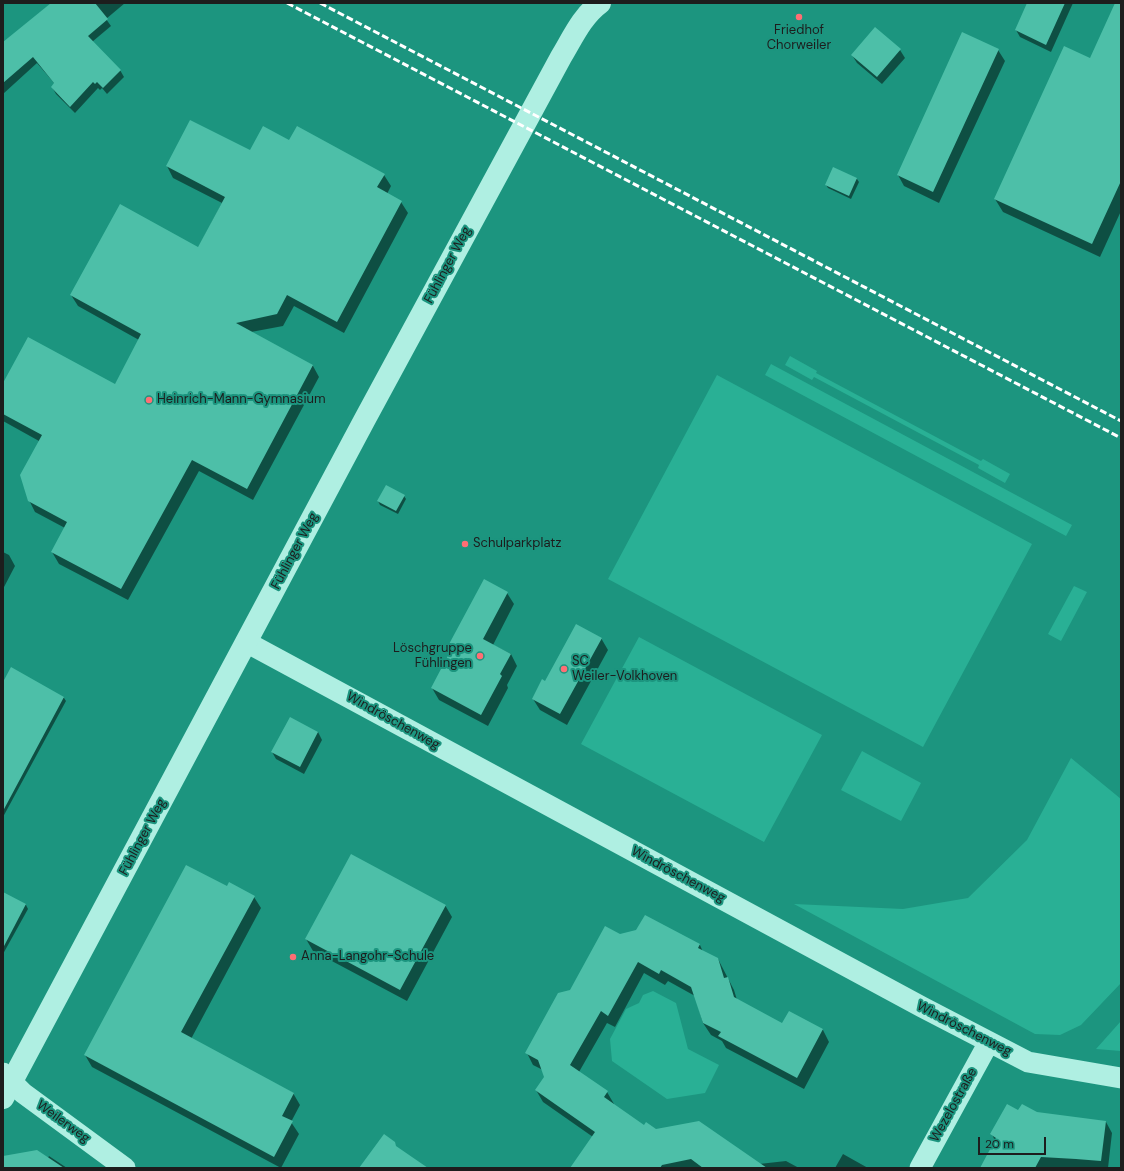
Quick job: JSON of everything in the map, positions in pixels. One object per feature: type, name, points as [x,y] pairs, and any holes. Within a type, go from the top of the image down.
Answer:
[{"type":"street","name":"Fühlinger Weg","points":[[6,1084],[561,57],[594,5]]},
{"type":"street","name":"Windröschenweg","points":[[246,642],[922,1007],[1028,1062],[1121,1078]]},
{"type":"street","name":"Wezelostraße","points":[[920,1168],[989,1042]]},
{"type":"street","name":"Weilerweg","points":[[6,1084],[23,1093],[126,1168]]},
{"type":"green space","points":[[790,356],[817,371],[816,373],[981,461],[983,459],[1010,474],[1005,483],[978,468],[979,465],[814,377],[812,380],[785,365]]},
{"type":"green space","points":[[771,364],[1072,525],[1066,536],[765,375]]},
{"type":"green space","points":[[717,375],[1032,544],[923,747],[608,579]]},
{"type":"green space","points":[[1074,586],[1087,592],[1061,641],[1048,634]]},
{"type":"green space","points":[[639,637],[822,735],[764,842],[581,744]]},
{"type":"green space","points":[[862,751],[921,783],[901,821],[841,790]]},
{"type":"green space","points":[[1071,758],[1121,799],[1121,983],[1081,1025],[1060,1035],[1035,1034],[794,904],[903,909],[968,898],[1027,840]]},
{"type":"green space","points":[[653,991],[676,1003],[688,1049],[719,1065],[705,1093],[667,1099],[612,1061],[610,1039],[626,1009],[639,1003],[643,995]]},
{"type":"green space","points":[[1121,1021],[1121,1051],[1096,1049]]},
{"type":"building","points":[[51,3],[95,3],[108,19],[88,36],[121,70],[103,88],[97,82],[95,84],[93,82],[70,107],[51,87],[54,83],[33,57],[3,83],[3,42]]},
{"type":"building","points":[[1027,3],[1065,3],[1046,45],[1015,30]]},
{"type":"building","points":[[1115,3],[1121,3],[1121,181],[1092,244],[994,199],[1064,46],[1090,58]]},
{"type":"building","points":[[875,27],[901,49],[877,77],[851,55]]},
{"type":"building","points":[[962,32],[999,49],[933,192],[897,175]]},
{"type":"building","name":"Heinrich-Mann-Gymnasium","points":[[190,120],[250,150],[263,126],[289,140],[297,126],[385,174],[377,187],[402,201],[337,322],[287,295],[277,314],[236,323],[313,365],[247,489],[192,460],[121,589],[51,552],[67,522],[28,501],[20,475],[42,435],[3,414],[3,383],[28,337],[115,384],[141,334],[70,295],[120,204],[198,247],[225,197],[166,166]]},
{"type":"building","points":[[833,167],[857,178],[849,196],[825,185]]},
{"type":"building","points":[[386,485],[405,495],[396,511],[377,501]]},
{"type":"building","points":[[484,579],[508,592],[483,639],[511,654],[500,674],[502,676],[481,715],[431,688],[452,648],[448,646]]},
{"type":"building","points":[[576,624],[602,638],[560,714],[532,699],[542,679],[545,681]]},
{"type":"building","points":[[11,667],[64,697],[3,811],[3,682]]},
{"type":"building","points":[[290,717],[318,732],[300,767],[271,752]]},
{"type":"building","points":[[351,854],[446,905],[400,990],[305,939]]},
{"type":"building","points":[[186,865],[227,886],[229,882],[255,896],[181,1032],[294,1093],[282,1116],[293,1121],[274,1157],[84,1055]]},
{"type":"building","points":[[3,892],[26,904],[3,948]]},
{"type":"building","points":[[645,915],[700,944],[698,948],[718,958],[724,978],[728,977],[734,997],[782,1023],[789,1011],[823,1029],[797,1078],[718,1036],[721,1032],[703,1023],[691,987],[661,970],[659,974],[638,962],[608,1016],[601,1011],[570,1065],[608,1091],[604,1097],[644,1125],[646,1122],[656,1129],[699,1121],[767,1168],[703,1168],[691,1159],[662,1165],[660,1168],[570,1168],[595,1132],[535,1090],[544,1077],[538,1060],[525,1053],[558,993],[570,990],[605,926],[620,934],[636,930]]},
{"type":"building","points":[[1007,1104],[1018,1110],[1022,1104],[1037,1112],[1106,1121],[1101,1161],[1041,1157],[1035,1168],[980,1168],[996,1138],[990,1134]]},
{"type":"building","points":[[384,1134],[395,1142],[396,1146],[428,1168],[359,1168]]},
{"type":"building","points":[[37,1150],[64,1168],[3,1168],[3,1156]]},
{"type":"railway","points":[[287,3],[1121,438]]},
{"type":"railway","points":[[320,3],[1121,421]]},
{"type":"place","name":"Friedhof Chorweiler","points":[[799,17]]},
{"type":"place","name":"Heinrich-Mann-Gymnasium","points":[[149,400]]},
{"type":"place","name":"Schulparkplatz","points":[[465,544]]},
{"type":"place","name":"Löschgruppe Fühlingen","points":[[480,656]]},
{"type":"place","name":"SC Weiler-Volkhoven","points":[[564,669]]},
{"type":"place","name":"Anna-Langohr-Schule","points":[[293,957]]}]
